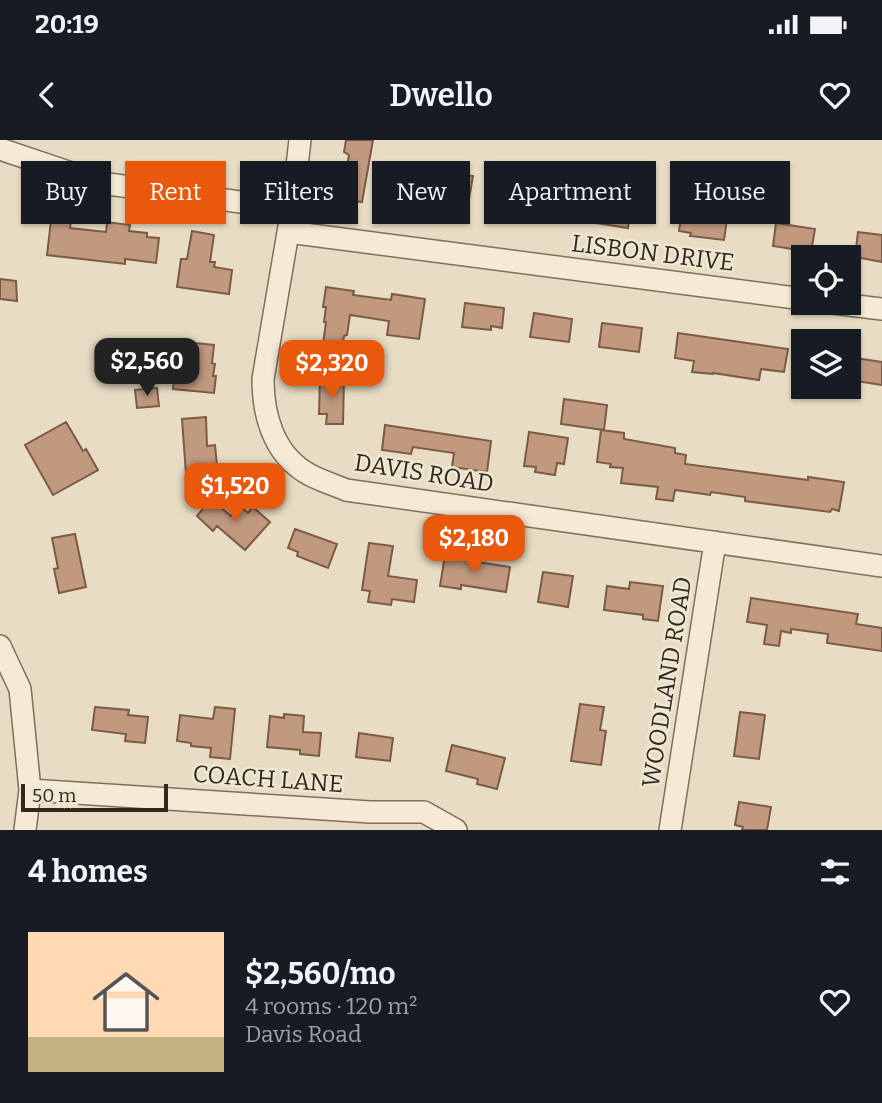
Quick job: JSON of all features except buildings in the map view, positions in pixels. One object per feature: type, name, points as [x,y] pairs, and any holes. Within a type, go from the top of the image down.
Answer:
[{"type":"street","name":"DAVIS ROAD","points":[[298,161],[300,140]]},
{"type":"street","points":[[0,149],[101,183],[240,202]]},
{"type":"street","name":"DAVIS ROAD","points":[[289,224],[263,379],[263,395],[271,428],[280,446],[305,472],[346,490],[882,566]]},
{"type":"street","name":"LISBON DRIVE","points":[[288,232],[791,297]]},
{"type":"street","points":[[861,306],[882,309]]},
{"type":"street","name":"WOODLAND ROAD","points":[[670,830],[715,542]]},
{"type":"street","points":[[0,646],[20,689],[30,790],[25,830]]},
{"type":"street","name":"COACH LANE","points":[[30,790],[370,812],[424,812],[456,830]]}]
